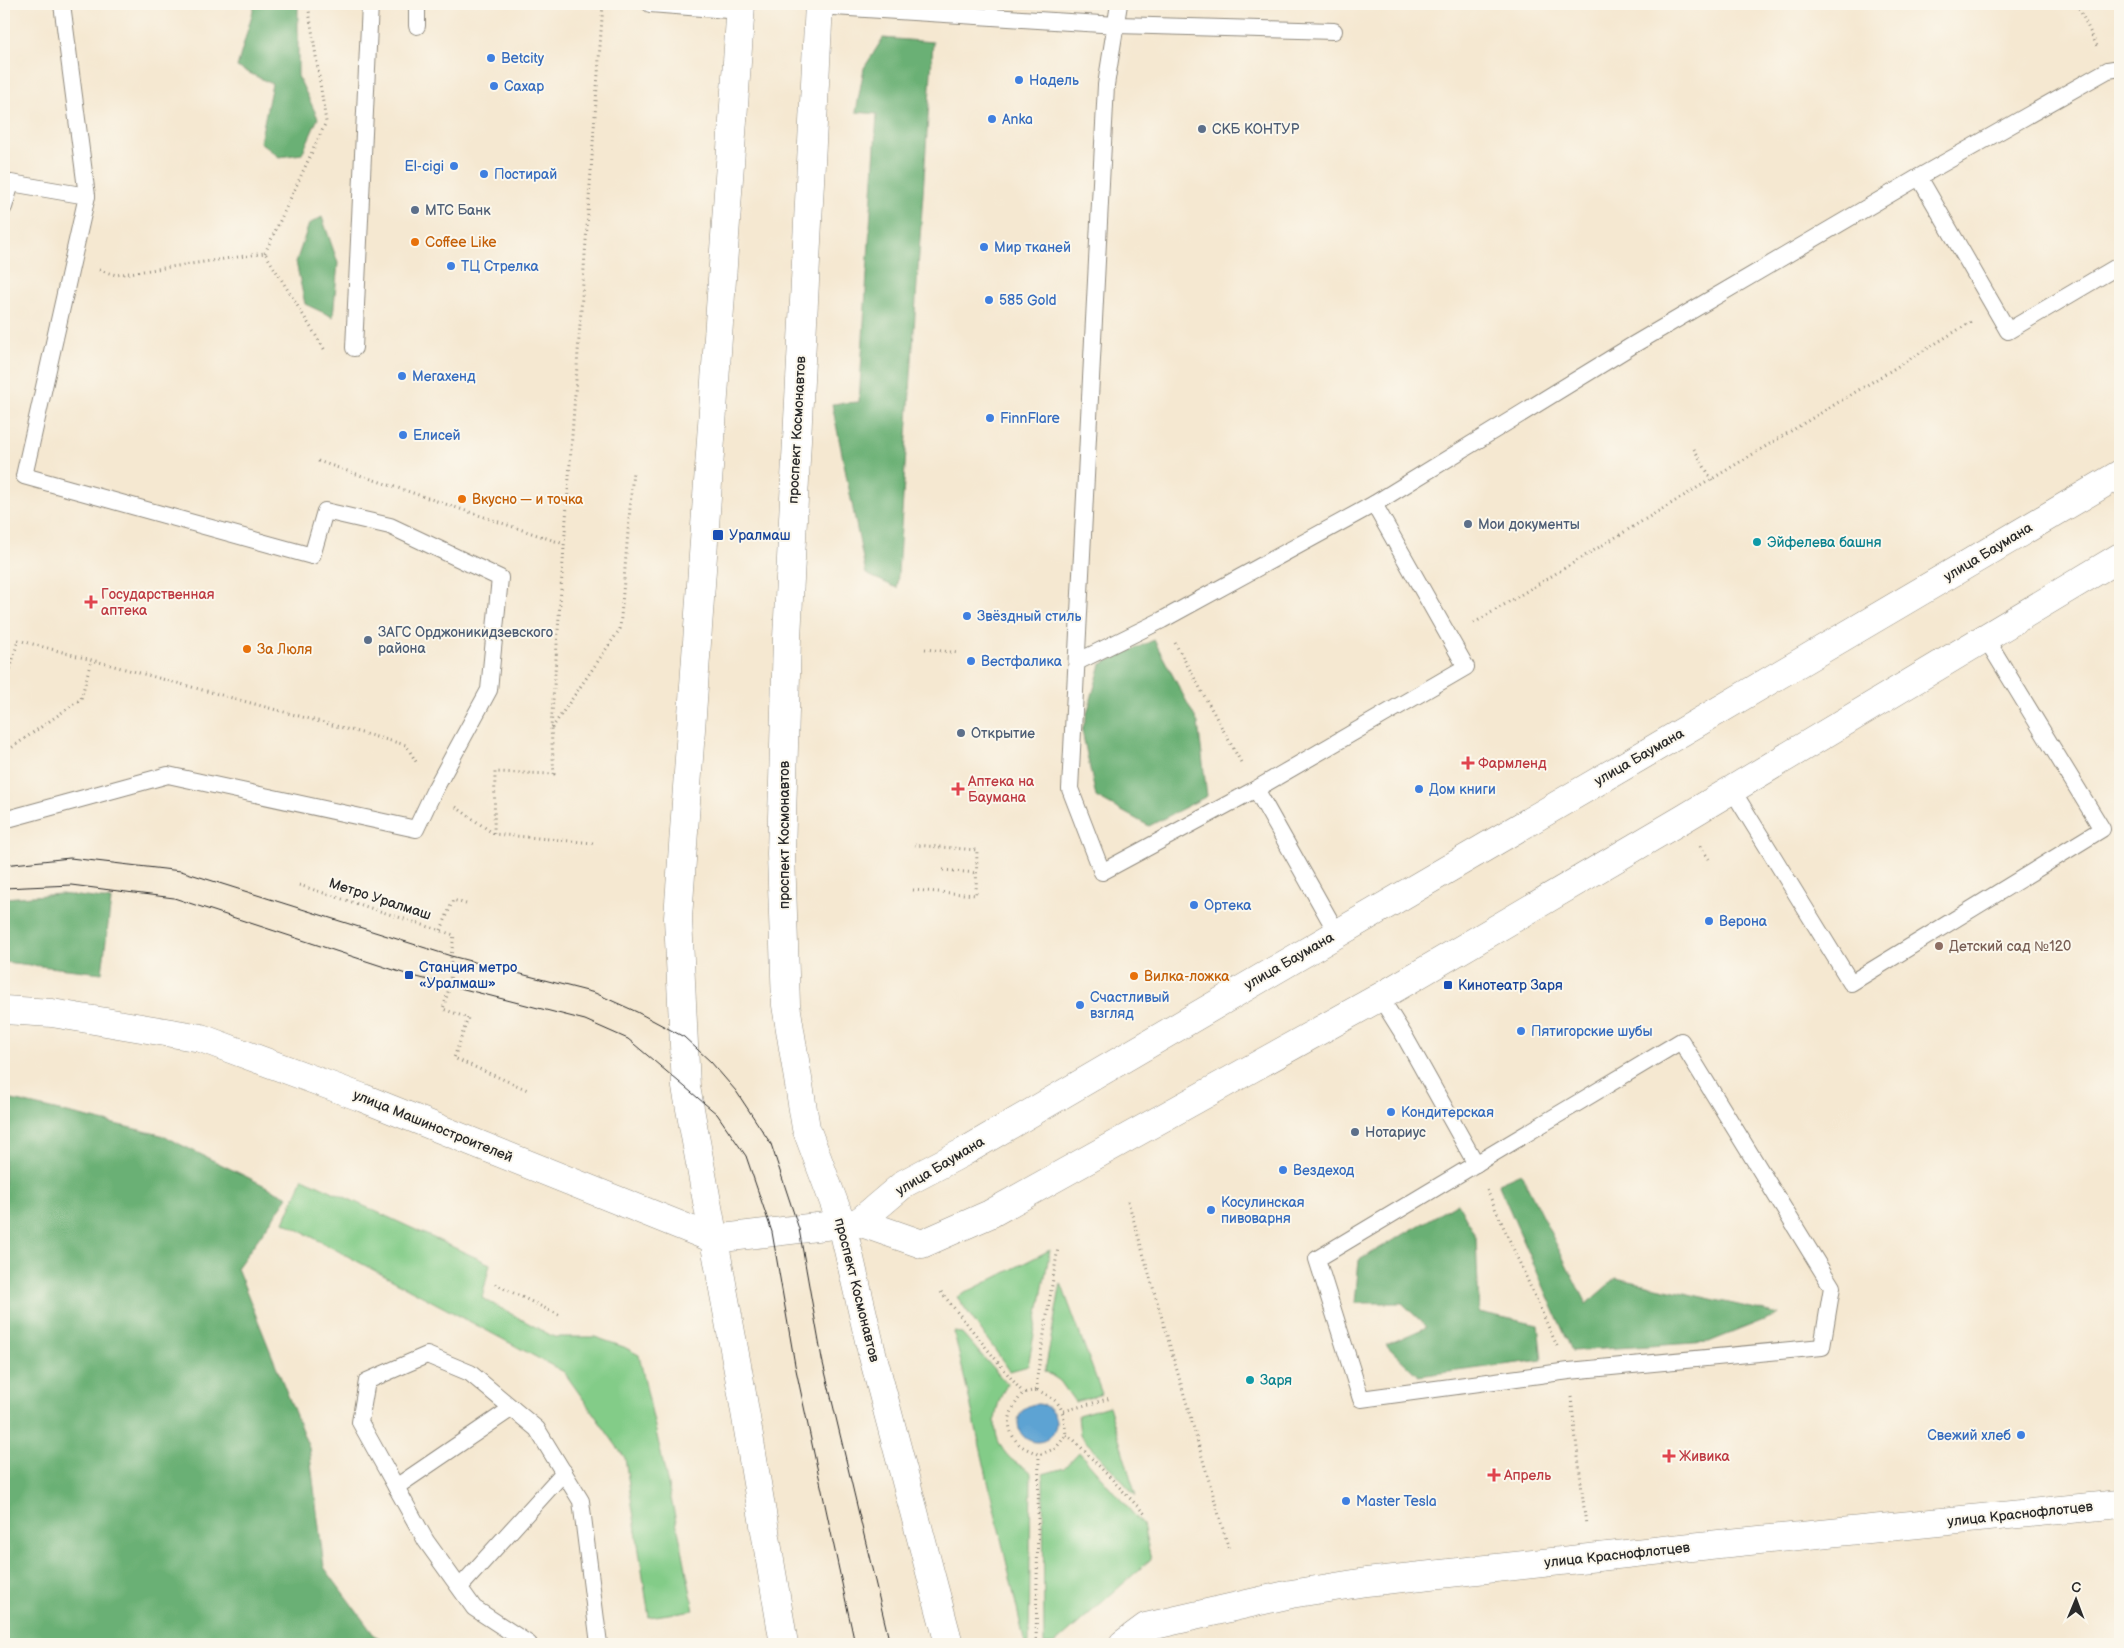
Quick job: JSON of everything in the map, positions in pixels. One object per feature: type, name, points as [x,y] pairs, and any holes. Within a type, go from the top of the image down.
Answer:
[{"type":"main road","name":"проспект Космонавтов","points":[[818,5],[788,628],[781,854],[786,1005],[806,1128],[851,1223],[871,1349],[949,1644]]},
{"type":"main road","points":[[741,7],[678,918],[686,1087],[740,1376],[784,1644]]},
{"type":"main road","name":"улица Баумана","points":[[851,1223],[905,1183],[962,1152],[2120,474]]},
{"type":"main road","points":[[851,1223],[922,1244],[990,1214],[1380,996],[1683,819],[2120,557]]},
{"type":"main road","name":"улица Машиностроителей","points":[[4,1010],[52,1013],[201,1038],[362,1098],[714,1239],[851,1223]]},
{"type":"main road","name":"улица Краснофлотцев","points":[[1123,1644],[1146,1627],[1292,1594],[1366,1582],[2120,1504]]},
{"type":"lane","points":[[4,820],[168,775],[416,829],[489,690],[500,578],[390,526],[324,511],[312,556],[24,476],[87,196],[62,4]]},
{"type":"lane","points":[[354,348],[370,4]]},
{"type":"lane","points":[[417,26],[418,4]]},
{"type":"lane","points":[[650,4],[741,7]]},
{"type":"lane","points":[[1119,4],[1106,85],[1070,789],[1102,872],[1256,789],[1466,667],[1374,504]]},
{"type":"lane","points":[[818,5],[1117,25],[1334,31]]},
{"type":"lane","points":[[1077,662],[1162,620],[1374,504],[1633,345],[1919,177],[2114,69]]},
{"type":"lane","points":[[1919,177],[2008,331],[2120,266]]},
{"type":"lane","points":[[4,207],[11,183],[87,196]]},
{"type":"lane","points":[[1732,788],[1850,982],[2102,829],[1985,637]]},
{"type":"lane","points":[[1256,789],[1337,933]]},
{"type":"lane","points":[[1380,996],[1476,1164]]},
{"type":"lane","points":[[1681,1041],[1832,1287],[1822,1347],[1568,1371],[1361,1398],[1317,1259],[1681,1041]]},
{"type":"lane","points":[[529,1644],[474,1608],[426,1541],[360,1422],[367,1381],[427,1354],[470,1372],[537,1429],[581,1501],[599,1644]]},
{"type":"lane","points":[[396,1487],[512,1408]]},
{"type":"lane","points":[[460,1587],[564,1472]]},
{"type":"path","points":[[265,253],[326,122],[308,4]]},
{"type":"path","points":[[494,834],[495,772],[554,774],[551,728],[603,4]]},
{"type":"path","points":[[2077,4],[2114,69]]},
{"type":"path","points":[[71,263],[116,274],[265,253]]},
{"type":"path","points":[[265,253],[330,359]]},
{"type":"path","points":[[1450,638],[1994,308]]},
{"type":"path","points":[[1694,449],[1712,480]]},
{"type":"path","points":[[318,461],[564,544]]},
{"type":"path","points":[[551,728],[620,629],[633,471]]},
{"type":"path","points":[[4,693],[18,640],[406,745],[434,792],[494,834],[593,843]]},
{"type":"path","points":[[925,649],[959,653]]},
{"type":"path","points":[[1186,660],[1256,789]]},
{"type":"path","points":[[4,753],[81,699],[90,661]]},
{"type":"path","points":[[912,890],[976,895],[977,850],[915,846]]},
{"type":"path","points":[[943,870],[976,873]]},
{"type":"path","name":"Метро Уралмаш","points":[[299,885],[454,935],[450,985],[443,1008],[468,1018],[454,1058],[530,1091]]},
{"type":"path","points":[[441,930],[453,900],[466,904]]},
{"type":"path","points":[[1476,1164],[1568,1371],[1590,1558]]},
{"type":"path","points":[[1128,1201],[1230,1550]]},
{"type":"path","points":[[1037,1390],[1037,1377],[1058,1248]]},
{"type":"path","points":[[495,1284],[561,1316]]},
{"type":"path","points":[[941,1292],[1023,1393]]},
{"type":"path","points":[[1037,1390],[1054,1398],[1064,1411],[1066,1435],[1056,1448],[1039,1454],[1018,1444],[1009,1425],[1011,1408],[1023,1393],[1037,1390]]},
{"type":"path","points":[[1064,1411],[1111,1398]]},
{"type":"path","points":[[1066,1435],[1074,1440],[1146,1515]]},
{"type":"path","points":[[1036,1644],[1039,1454]]},
{"type":"green space","points":[[255,4],[297,4],[298,7],[298,76],[318,118],[302,154],[279,157],[260,142],[272,84],[237,67]]},
{"type":"green space","points":[[883,38],[933,42],[897,588],[866,574],[832,404],[859,402],[877,114],[856,112],[864,68]]},
{"type":"green space","points":[[322,217],[338,263],[333,317],[305,304],[296,262],[309,224]]},
{"type":"green space","points":[[1154,640],[1198,723],[1207,796],[1149,826],[1096,797],[1082,731],[1101,664]]},
{"type":"green space","points":[[61,894],[111,900],[102,973],[4,962],[4,898]]},
{"type":"green space","points":[[4,1098],[161,1135],[288,1197],[237,1268],[309,1448],[324,1567],[374,1635],[389,1644],[4,1644]]},
{"type":"green space","points":[[1521,1173],[1586,1304],[1616,1278],[1779,1314],[1709,1342],[1572,1351],[1498,1183]]},
{"type":"green space","points":[[303,1178],[490,1264],[482,1298],[554,1337],[595,1337],[624,1347],[639,1355],[694,1610],[649,1617],[625,1458],[564,1372],[284,1222]]},
{"type":"green space","points":[[1458,1203],[1476,1237],[1479,1312],[1538,1325],[1542,1360],[1418,1376],[1386,1345],[1427,1327],[1402,1303],[1355,1303],[1359,1260]]},
{"type":"green space","points":[[1050,1250],[1028,1366],[1010,1371],[957,1297]]},
{"type":"green space","points":[[1061,1283],[1102,1394],[1075,1402],[1060,1381],[1045,1371]]},
{"type":"green space","points":[[954,1332],[962,1333],[1007,1384],[998,1404],[995,1423],[996,1432],[1004,1451],[1011,1459],[1031,1472],[1029,1644],[1025,1644]]},
{"type":"green space","points":[[1109,1406],[1136,1496],[1080,1435],[1078,1415]]},
{"type":"green space","points":[[1079,1452],[1143,1525],[1151,1559],[1055,1644],[1044,1644],[1043,1474],[1064,1468]]},
{"type":"water","points":[[1037,1404],[1050,1410],[1056,1423],[1050,1436],[1037,1442],[1024,1436],[1018,1423],[1024,1410]]},
{"type":"tram line","points":[[4,865],[70,858],[181,871],[451,956],[595,993],[637,1012],[684,1037],[711,1062],[736,1091],[771,1144],[799,1229],[822,1359],[890,1644]]},
{"type":"tram line","points":[[4,888],[71,885],[174,898],[409,975],[585,1020],[628,1039],[717,1114],[746,1156],[772,1232],[795,1365],[855,1644]]},
{"type":"place","name":"Betcity","points":[[491,58]]},
{"type":"place","name":"Надель","points":[[1019,80]]},
{"type":"place","name":"Сахар","points":[[494,86]]},
{"type":"place","name":"Anka","points":[[992,119]]},
{"type":"place","name":"СКБ КОНТУР","points":[[1202,129]]},
{"type":"place","name":"El-cigi","points":[[454,166]]},
{"type":"place","name":"Постирай","points":[[484,174]]},
{"type":"place","name":"МТС Банк","points":[[415,210]]},
{"type":"place","name":"Coffee Like","points":[[415,242]]},
{"type":"place","name":"Мир тканей","points":[[984,247]]},
{"type":"place","name":"ТЦ Стрелка","points":[[451,266]]},
{"type":"place","name":"585 Gold","points":[[989,300]]},
{"type":"place","name":"Мегахенд","points":[[402,376]]},
{"type":"place","name":"FinnFlare","points":[[990,418]]},
{"type":"place","name":"Елисей","points":[[403,435]]},
{"type":"place","name":"Вкусно — и точка","points":[[462,499]]},
{"type":"place","name":"Мои документы","points":[[1468,524]]},
{"type":"place","name":"Уралмаш","points":[[718,535]]},
{"type":"place","name":"Эйфелева башня","points":[[1757,542]]},
{"type":"place","name":"Государственная аптека","points":[[91,602]]},
{"type":"place","name":"Звёздный стиль","points":[[967,616]]},
{"type":"place","name":"ЗАГС Орджоникидзевского района","points":[[368,640]]},
{"type":"place","name":"За Люля","points":[[247,649]]},
{"type":"place","name":"Вестфалика","points":[[971,661]]},
{"type":"place","name":"Открытие","points":[[961,733]]},
{"type":"place","name":"Фармленд","points":[[1468,763]]},
{"type":"place","name":"Аптека на Баумана","points":[[958,789]]},
{"type":"place","name":"Дом книги","points":[[1419,789]]},
{"type":"place","name":"Ортека","points":[[1194,905]]},
{"type":"place","name":"Верона","points":[[1709,921]]},
{"type":"place","name":"Детский сад №120","points":[[1939,946]]},
{"type":"place","name":"Станция метро «Уралмаш»","points":[[409,975]]},
{"type":"place","name":"Вилка-ложка","points":[[1134,976]]},
{"type":"place","name":"Кинотеатр Заря","points":[[1448,985]]},
{"type":"place","name":"Счастливый взгляд","points":[[1080,1005]]},
{"type":"place","name":"Пятигорские шубы","points":[[1521,1031]]},
{"type":"place","name":"Кондитерская","points":[[1391,1112]]},
{"type":"place","name":"Нотариус","points":[[1355,1132]]},
{"type":"place","name":"Вездеход","points":[[1283,1170]]},
{"type":"place","name":"Косулинская пивоварня","points":[[1211,1210]]},
{"type":"place","name":"Заря","points":[[1250,1380]]},
{"type":"place","name":"Свежий хлеб","points":[[2021,1435]]},
{"type":"place","name":"Живика","points":[[1669,1456]]},
{"type":"place","name":"Апрель","points":[[1494,1475]]},
{"type":"place","name":"Master Tesla","points":[[1346,1501]]}]
